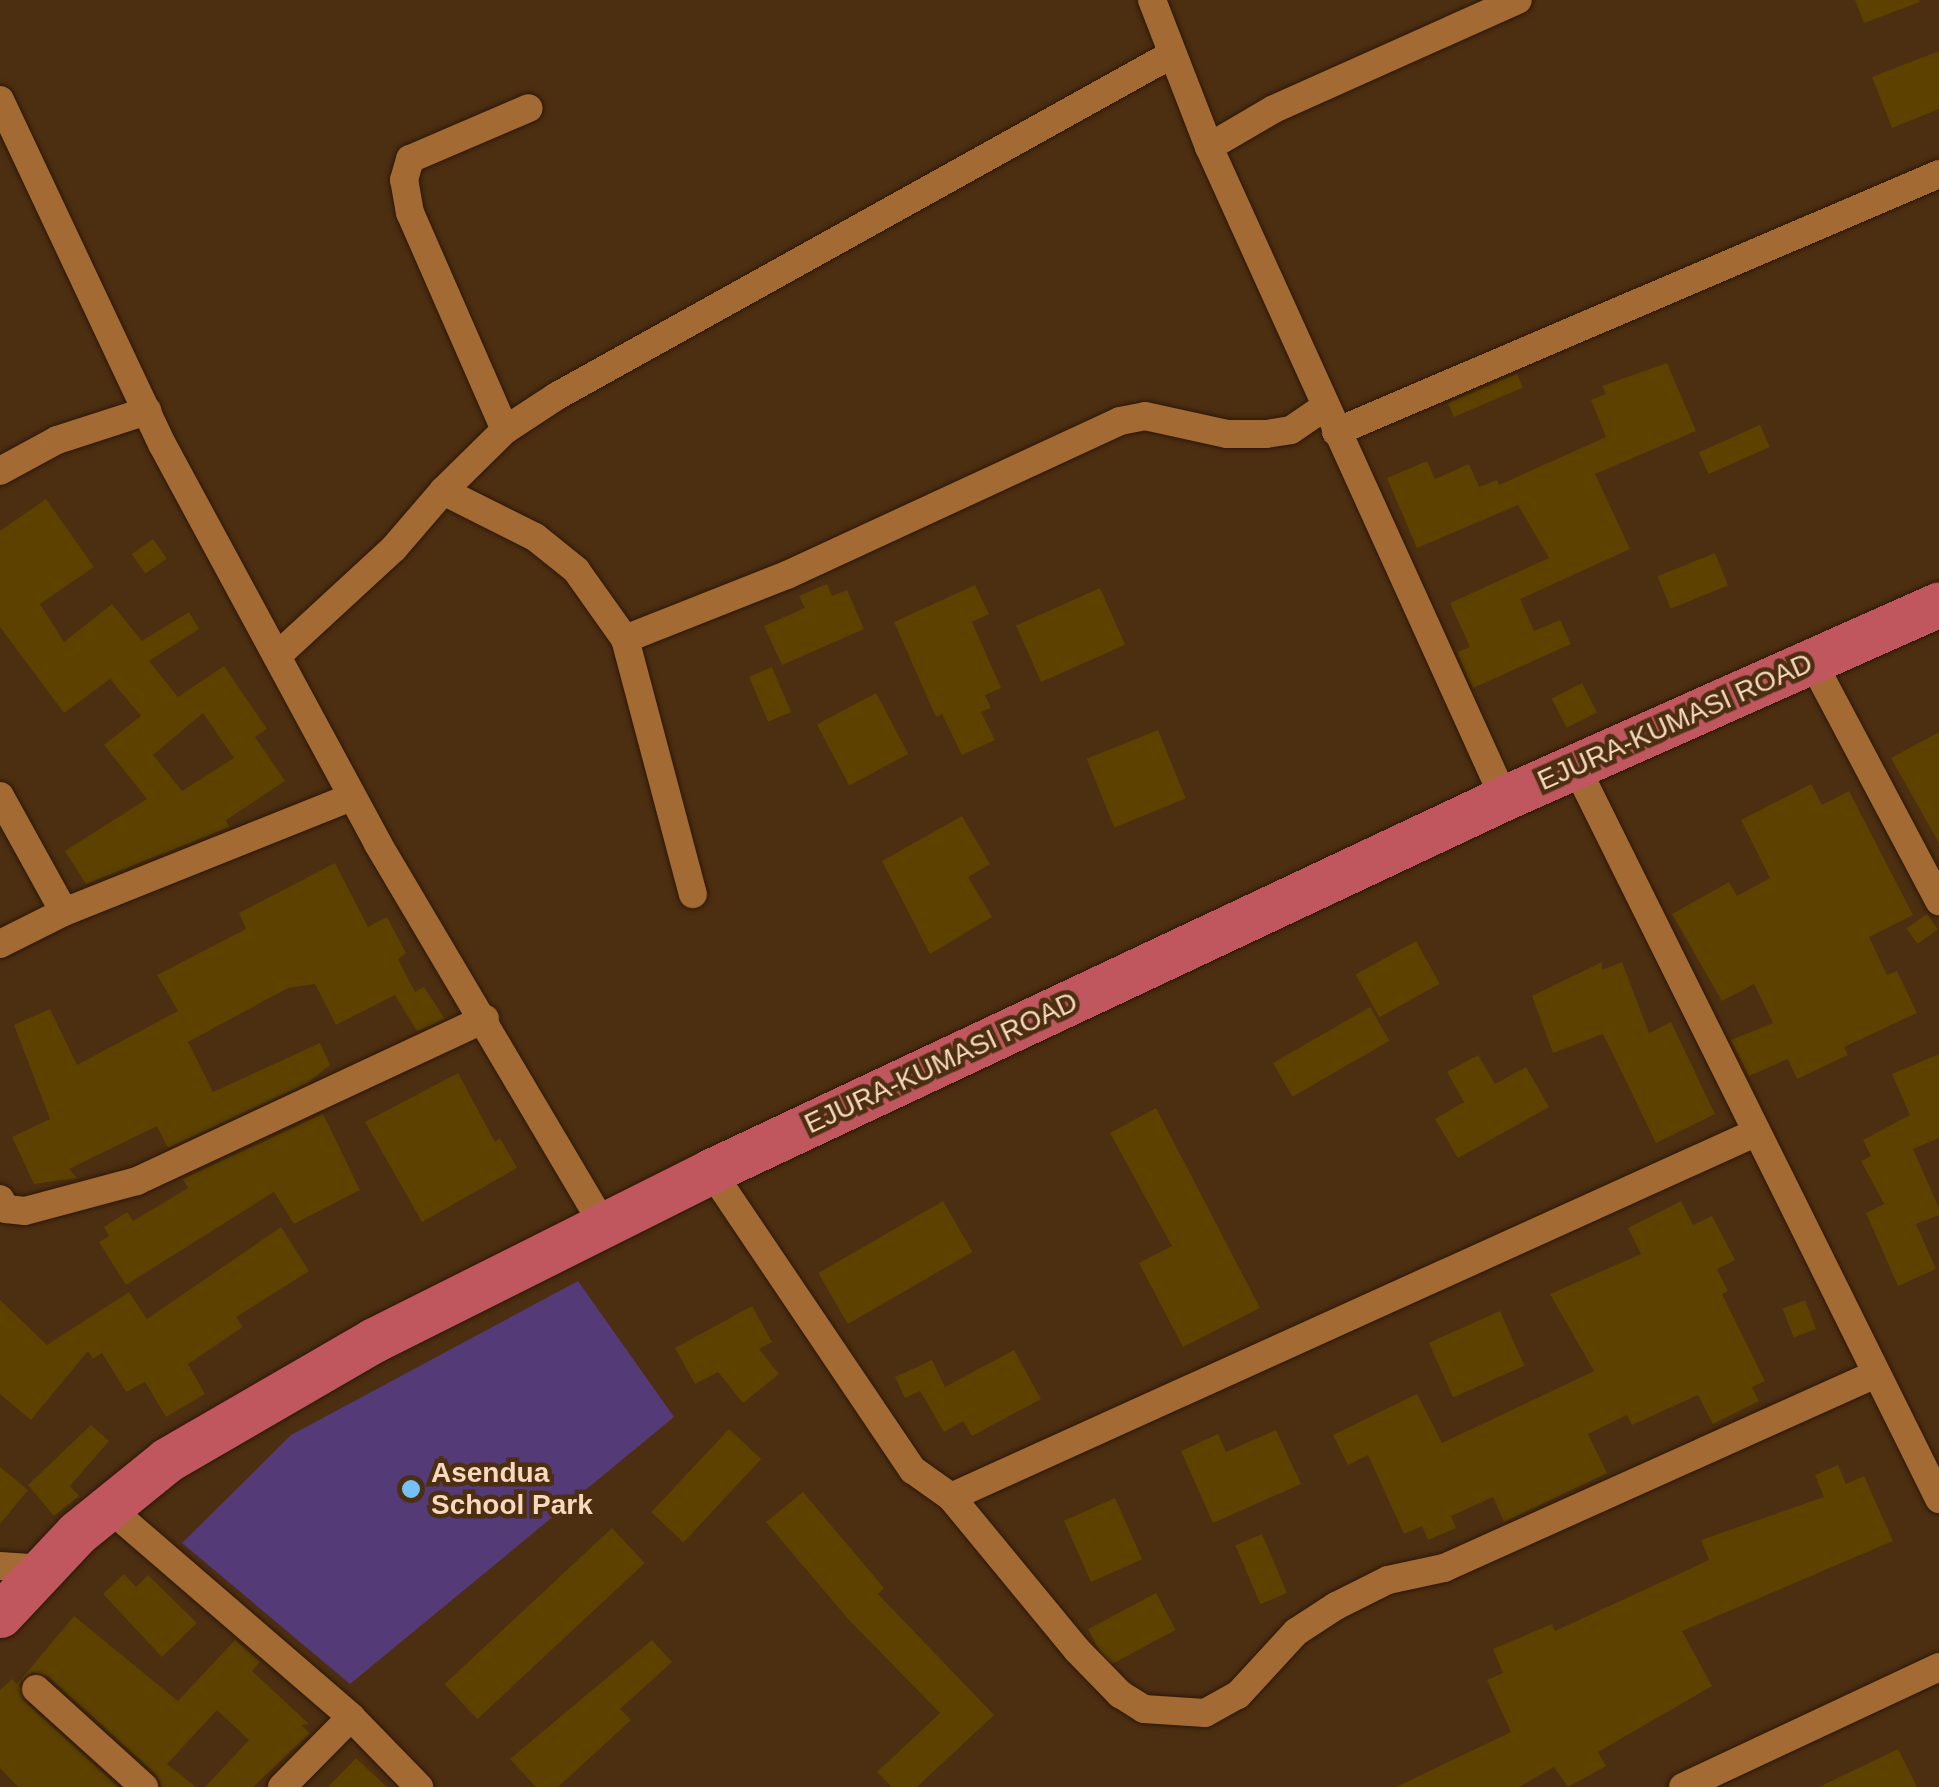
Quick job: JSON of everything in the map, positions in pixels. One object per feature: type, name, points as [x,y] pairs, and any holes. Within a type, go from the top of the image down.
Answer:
[{"type":"main road","name":"EJURA-KUMASI ROAD","points":[[0,1616],[108,1507],[166,1460],[256,1406],[711,1172],[1504,798],[1578,769],[1939,604]]},
{"type":"street","points":[[1152,0],[1169,56],[1209,148],[1504,798]]},
{"type":"street","points":[[1209,148],[1274,109],[1518,0]]},
{"type":"street","points":[[276,656],[354,588],[505,430],[1169,56]]},
{"type":"street","points":[[0,100],[146,411],[276,656],[352,797],[486,1019],[604,1226]]},
{"type":"street","points":[[505,430],[410,213],[404,180],[410,159],[529,108]]},
{"type":"street","points":[[625,639],[787,574],[1120,422],[1145,416],[1266,434],[1331,419],[1939,174]]},
{"type":"street","points":[[0,471],[57,440],[146,411]]},
{"type":"street","points":[[443,491],[535,536],[576,570],[625,639],[693,894]]},
{"type":"street","points":[[1812,661],[1939,902]]},
{"type":"street","points":[[1578,769],[1754,1133],[1939,1499]]},
{"type":"street","points":[[0,796],[64,912]]},
{"type":"street","points":[[0,944],[64,912],[352,797]]},
{"type":"street","points":[[0,1199],[6,1209],[25,1210],[137,1180],[486,1019]]},
{"type":"street","points":[[951,1497],[1754,1133]]},
{"type":"street","points":[[711,1172],[828,1339],[879,1427],[913,1470],[951,1497],[1120,1694],[1144,1708],[1205,1713],[1238,1695],[1296,1632],[1336,1606],[1388,1580],[1444,1568],[1876,1374]]},
{"type":"street","points":[[108,1507],[351,1717],[419,1787]]},
{"type":"street","points":[[0,1566],[45,1569]]},
{"type":"street","points":[[1684,1787],[1756,1748],[1939,1667]]},
{"type":"street","points":[[36,1690],[144,1787]]},
{"type":"street","points":[[282,1787],[351,1717]]},
{"type":"street","points":[[1730,1787],[1756,1748]]},
{"type":"shaded area","name":"Asendua School Park","points":[[578,1281],[674,1417],[350,1684],[182,1543],[291,1435]]},
{"type":"building","points":[[1855,0],[1919,0],[1920,2],[1864,23]]},
{"type":"building","points":[[1939,51],[1939,109],[1892,128],[1872,77]]},
{"type":"building","points":[[1667,363],[1696,431],[1595,474],[1630,549],[1520,599],[1534,631],[1560,620],[1571,644],[1473,688],[1457,652],[1470,647],[1450,603],[1549,558],[1518,505],[1417,548],[1387,478],[1427,461],[1435,479],[1469,464],[1479,487],[1497,480],[1499,485],[1606,437],[1591,400],[1606,394],[1602,386]]},
{"type":"building","points":[[1517,374],[1523,388],[1454,417],[1448,403]]},
{"type":"building","points":[[1760,425],[1770,447],[1709,474],[1699,452]]},
{"type":"building","points":[[46,499],[94,567],[40,604],[64,642],[112,604],[142,641],[189,612],[199,629],[149,661],[178,697],[224,666],[267,729],[255,737],[285,781],[226,820],[229,827],[86,884],[65,851],[147,799],[104,745],[141,716],[110,679],[64,713],[0,627],[0,531]],"holes":[[[203,713],[234,758],[182,791],[153,755]]]},
{"type":"building","points":[[153,539],[167,559],[145,574],[132,554]]},
{"type":"building","points":[[1715,553],[1728,585],[1671,609],[1658,576]]},
{"type":"building","points":[[827,584],[832,596],[847,590],[864,629],[782,665],[764,626],[805,608],[799,596]]},
{"type":"building","points":[[975,585],[989,614],[972,622],[1001,688],[985,695],[991,708],[981,712],[995,740],[962,755],[942,714],[936,717],[894,622]]},
{"type":"building","points":[[1100,588],[1125,645],[1041,682],[1016,625]]},
{"type":"building","points":[[772,667],[791,712],[768,722],[749,677]]},
{"type":"building","points":[[1582,683],[1597,712],[1567,728],[1552,698]]},
{"type":"building","points":[[876,693],[908,754],[849,785],[817,724]]},
{"type":"building","points":[[1158,730],[1186,799],[1114,827],[1087,759]]},
{"type":"building","points":[[1939,732],[1939,843],[1891,758]]},
{"type":"building","points":[[1811,784],[1822,805],[1849,791],[1913,915],[1869,937],[1887,975],[1897,971],[1917,1013],[1844,1047],[1848,1055],[1797,1079],[1788,1059],[1749,1076],[1731,1040],[1773,1023],[1754,984],[1722,1001],[1672,914],[1729,882],[1737,896],[1770,878],[1741,820]]},
{"type":"building","points":[[962,816],[990,864],[968,877],[992,917],[930,954],[882,861]]},
{"type":"building","points":[[335,863],[368,927],[387,917],[406,953],[398,959],[415,992],[424,987],[445,1019],[417,1031],[395,995],[336,1025],[315,984],[288,988],[188,1042],[213,1092],[320,1043],[330,1065],[307,1083],[168,1148],[157,1126],[69,1169],[77,1178],[34,1184],[12,1137],[50,1119],[14,1025],[50,1009],[77,1065],[178,1011],[157,975],[246,929],[239,913]]},
{"type":"building","points":[[1927,914],[1938,930],[1917,944],[1907,928]]},
{"type":"building","points":[[1416,941],[1440,984],[1379,1017],[1356,974]]},
{"type":"building","points":[[1602,962],[1602,970],[1622,962],[1649,1033],[1671,1022],[1715,1114],[1656,1143],[1603,1034],[1553,1053],[1532,996]]},
{"type":"building","points":[[1370,1007],[1390,1041],[1293,1097],[1273,1063]]},
{"type":"building","points":[[1939,1054],[1939,1138],[1913,1149],[1939,1208],[1939,1215],[1916,1224],[1936,1269],[1898,1286],[1866,1213],[1884,1204],[1861,1161],[1871,1156],[1863,1140],[1910,1115],[1892,1074]]},
{"type":"building","points":[[1478,1055],[1495,1084],[1526,1067],[1549,1107],[1458,1158],[1435,1119],[1464,1102],[1447,1072]]},
{"type":"building","points":[[458,1073],[495,1142],[500,1138],[517,1168],[422,1222],[365,1122]]},
{"type":"building","points":[[1156,1108],[1260,1308],[1183,1347],[1139,1263],[1172,1246],[1110,1133]]},
{"type":"building","points":[[323,1114],[360,1190],[294,1224],[274,1192],[126,1285],[99,1242],[109,1236],[104,1227],[127,1212],[133,1221],[188,1188],[183,1179]]},
{"type":"building","points":[[943,1201],[972,1252],[848,1324],[818,1273]]},
{"type":"building","points":[[1681,1201],[1693,1225],[1712,1216],[1735,1260],[1717,1269],[1728,1291],[1722,1294],[1765,1381],[1752,1387],[1759,1401],[1713,1424],[1698,1395],[1632,1425],[1627,1415],[1588,1434],[1607,1473],[1504,1522],[1493,1497],[1451,1516],[1456,1528],[1428,1540],[1422,1526],[1404,1534],[1368,1455],[1348,1465],[1333,1435],[1417,1394],[1442,1443],[1594,1371],[1550,1294],[1641,1254],[1628,1228]]},
{"type":"building","points":[[281,1227],[309,1271],[236,1317],[243,1327],[188,1364],[205,1394],[166,1417],[145,1382],[126,1392],[102,1353],[93,1359],[88,1351],[31,1420],[0,1394],[0,1300],[47,1345],[129,1292],[147,1319]]},
{"type":"building","points":[[1805,1300],[1816,1329],[1794,1338],[1783,1309]]},
{"type":"building","points":[[752,1306],[772,1342],[759,1349],[779,1374],[743,1403],[718,1372],[695,1384],[675,1348]]},
{"type":"building","points":[[1500,1311],[1524,1366],[1453,1398],[1429,1343]]},
{"type":"building","points":[[1014,1350],[1041,1399],[972,1436],[963,1421],[944,1432],[920,1391],[905,1398],[895,1377],[932,1360],[945,1387]]},
{"type":"building","points":[[91,1425],[109,1441],[70,1486],[79,1496],[54,1516],[28,1485]]},
{"type":"building","points":[[729,1429],[761,1459],[683,1542],[651,1512]]},
{"type":"building","points":[[1276,1430],[1301,1484],[1213,1523],[1181,1451],[1218,1434],[1226,1452]]},
{"type":"building","points":[[1838,1465],[1846,1484],[1864,1476],[1893,1541],[1682,1631],[1712,1686],[1598,1752],[1606,1766],[1568,1787],[1554,1767],[1519,1787],[1396,1787],[1511,1732],[1487,1680],[1503,1673],[1493,1649],[1552,1624],[1555,1631],[1709,1560],[1701,1540],[1824,1497],[1815,1475]]},
{"type":"building","points":[[0,1467],[28,1490],[0,1524]]},
{"type":"building","points":[[803,1492],[884,1588],[878,1594],[994,1715],[917,1787],[892,1787],[877,1772],[940,1713],[848,1619],[766,1522]]},
{"type":"building","points":[[1115,1498],[1142,1559],[1091,1582],[1064,1521]]},
{"type":"building","points":[[612,1528],[645,1563],[477,1719],[445,1684]]},
{"type":"building","points":[[1262,1534],[1287,1593],[1260,1604],[1235,1545]]},
{"type":"building","points":[[124,1574],[136,1587],[148,1575],[197,1623],[162,1657],[103,1594]]},
{"type":"building","points":[[1156,1593],[1176,1630],[1108,1666],[1088,1629]]},
{"type":"building","points":[[74,1616],[178,1701],[235,1640],[260,1662],[252,1671],[309,1724],[301,1725],[310,1733],[253,1787],[205,1787],[249,1740],[217,1710],[167,1764],[196,1787],[161,1787],[156,1774],[48,1676],[32,1672],[19,1684],[24,1701],[118,1787],[18,1787],[0,1768],[0,1690],[12,1679],[17,1684]]},
{"type":"building","points":[[652,1640],[672,1662],[620,1709],[631,1720],[558,1787],[536,1787],[510,1759]]},
{"type":"building","points":[[1898,1749],[1917,1787],[1819,1787]]},
{"type":"building","points":[[356,1758],[387,1787],[328,1787]]},
{"type":"place","name":"Asendua School Park","points":[[411,1489]]}]
